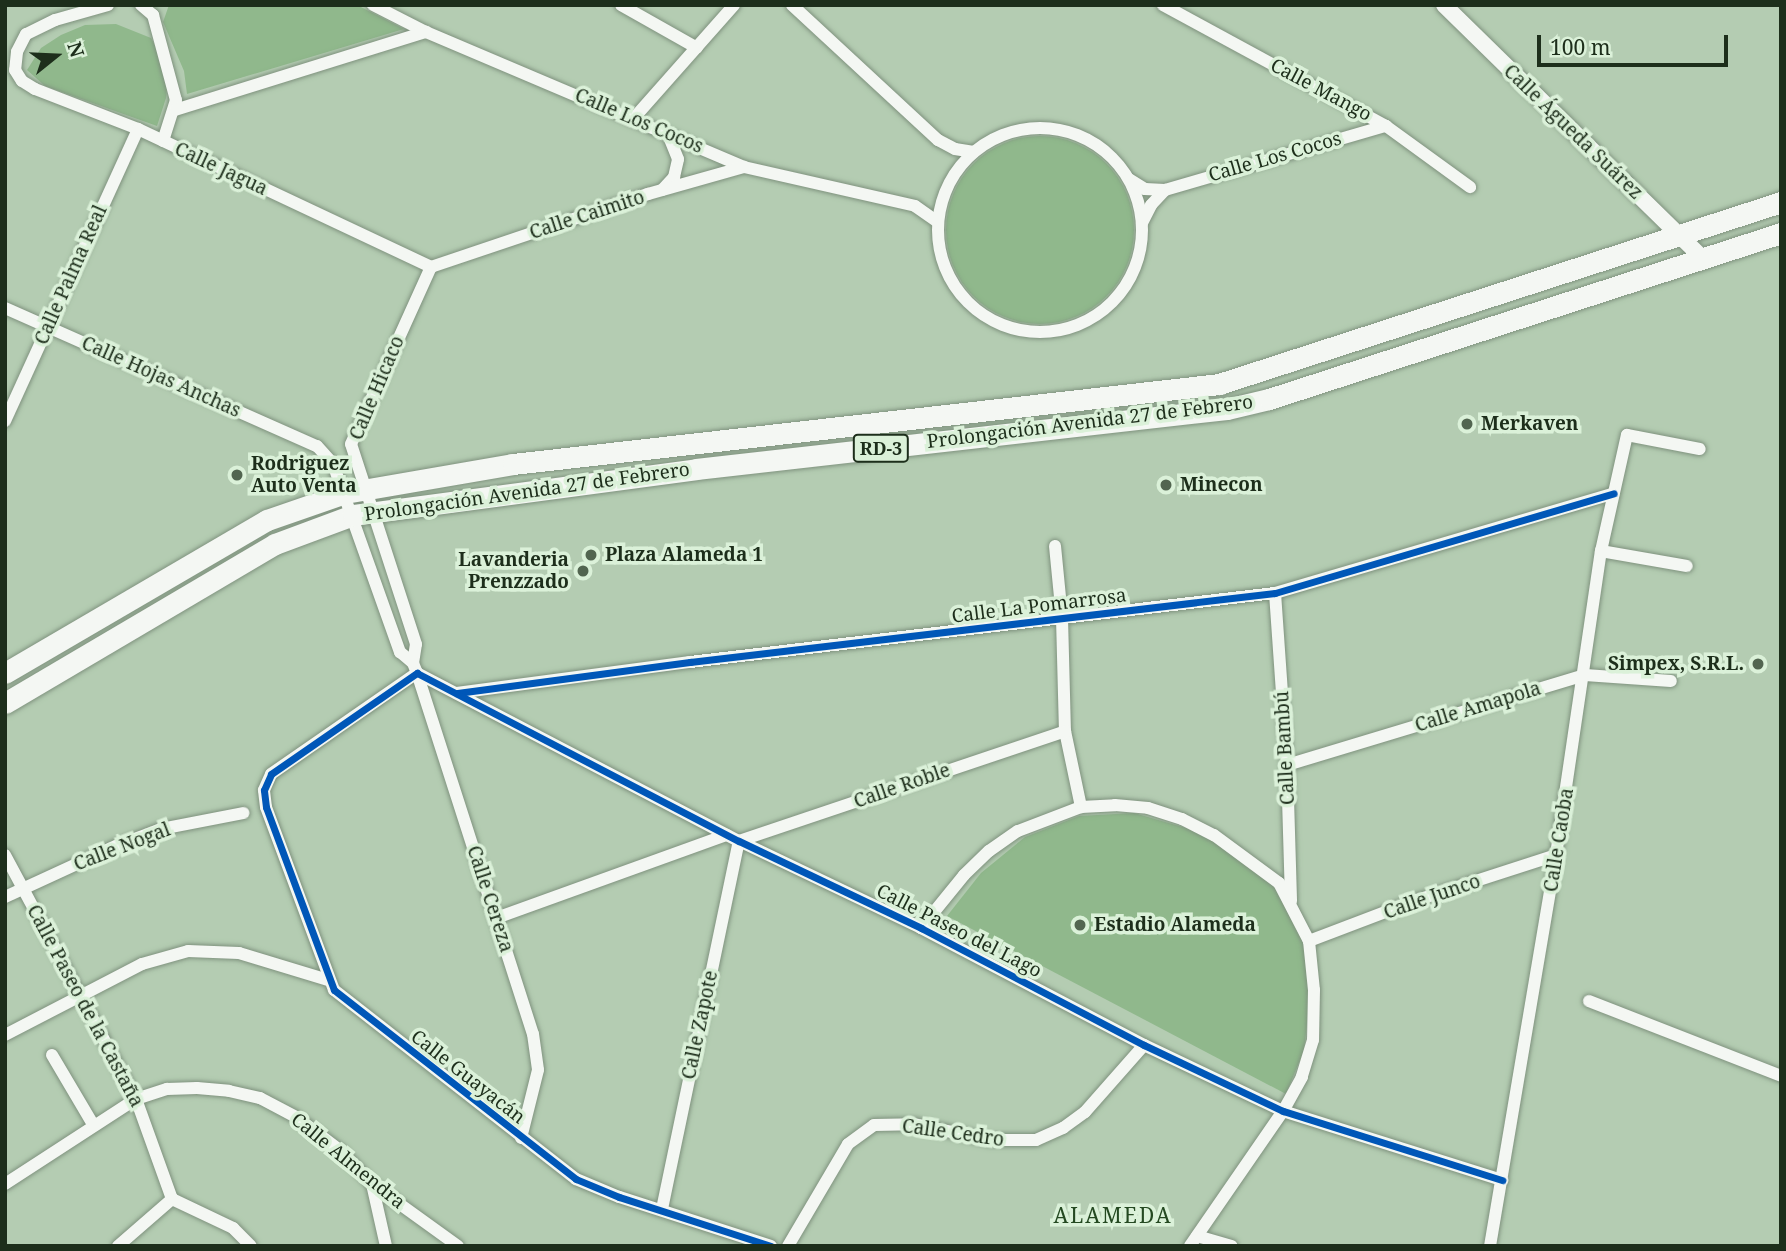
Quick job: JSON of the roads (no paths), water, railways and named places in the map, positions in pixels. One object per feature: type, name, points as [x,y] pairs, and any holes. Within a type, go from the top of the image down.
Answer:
[{"type":"main road","name":"Prolongación Avenida 27 de Febrero","points":[[5,673],[267,520],[355,491],[513,464],[1219,384],[1781,202]]},
{"type":"main road","name":"Prolongación Avenida 27 de Febrero","points":[[5,703],[275,544],[363,514],[696,469],[1227,409],[1282,395],[1781,233]]},
{"type":"street","name":"Calle Jagua","points":[[108,5],[38,26],[20,43],[15,70],[22,81],[35,89],[138,129],[431,267]]},
{"type":"street","name":"Calle Los Cocos","points":[[373,5],[426,32],[634,118],[744,167],[915,206],[939,222]]},
{"type":"street","points":[[621,5],[697,48]]},
{"type":"street","points":[[634,118],[734,5]]},
{"type":"street","points":[[792,5],[938,140],[956,149],[974,152]]},
{"type":"street","name":"Calle Mango","points":[[1163,5],[1386,126],[1470,187]]},
{"type":"street","name":"Calle Águeda Suárez","points":[[1444,5],[1702,258]]},
{"type":"street","points":[[144,6],[153,15],[172,76],[175,110],[163,141]]},
{"type":"street","points":[[175,110],[426,32]]},
{"type":"street","name":"Calle Los Cocos","points":[[1165,190],[1386,126]]},
{"type":"street","name":"Calle Palma Real","points":[[5,421],[138,129]]},
{"type":"street","points":[[1028,129],[1057,129],[1086,139],[1110,156],[1128,179],[1138,200],[1142,223],[1140,254],[1122,290],[1110,306],[1084,323],[1055,332],[1025,332],[1006,326],[971,305],[952,281],[941,253],[939,222],[944,196],[954,175],[974,152],[1009,134],[1028,129]]},
{"type":"street","points":[[662,191],[674,177],[678,159],[668,134]]},
{"type":"street","points":[[938,140],[954,175]]},
{"type":"street","name":"Calle Caimito","points":[[431,267],[744,167]]},
{"type":"street","points":[[1128,179],[1146,189],[1165,190]]},
{"type":"street","points":[[1142,223],[1151,205],[1165,190]]},
{"type":"street","points":[[915,206],[944,196]]},
{"type":"street","name":"Calle Hicaco","points":[[363,514],[355,491],[351,444],[431,267]]},
{"type":"street","name":"Calle Hojas Anchas","points":[[5,308],[317,446],[333,464]]},
{"type":"street","name":"Calle Caoba","points":[[1490,1246],[1585,675],[1601,551],[1627,435],[1700,449]]},
{"type":"street","points":[[353,459],[333,464],[355,491],[363,514]]},
{"type":"street","name":"Calle La Pomarrosa","points":[[457,693],[690,662],[1275,593],[1614,493]]},
{"type":"street","name":"Calle Cereza","points":[[363,514],[400,652],[415,668]]},
{"type":"street","name":"Calle Cereza","points":[[363,514],[416,644],[415,668],[537,1054],[538,1070],[521,1138]]},
{"type":"street","points":[[1055,546],[1062,618],[1065,731],[1081,807]]},
{"type":"street","points":[[1601,551],[1687,566]]},
{"type":"street","name":"Calle Bambú","points":[[1275,593],[1287,765],[1291,903]]},
{"type":"street","name":"Calle Paseo del Lago","points":[[415,668],[457,693],[733,838],[921,928],[1144,1045],[1283,1111],[1502,1180]]},
{"type":"street","name":"Calle Guayacán","points":[[415,668],[271,774],[264,790],[266,807],[328,980],[346,1002],[576,1179],[619,1197],[771,1246]]},
{"type":"street","name":"Calle Amapola","points":[[1287,765],[1585,675],[1671,681]]},
{"type":"street","name":"Calle Roble","points":[[496,918],[1065,731]]},
{"type":"street","points":[[921,928],[964,874],[989,850],[1018,831],[1081,807],[1115,805],[1148,808],[1182,819],[1214,835],[1279,883],[1309,940],[1314,990],[1313,1041],[1302,1076],[1283,1111],[1193,1241],[1232,1246]]},
{"type":"street","name":"Calle Nogal","points":[[7,892],[24,888],[116,846],[161,830],[243,813]]},
{"type":"street","name":"Calle Zapote","points":[[662,1209],[733,838]]},
{"type":"street","name":"Calle Paseo de la Castaña","points":[[5,855],[136,1099],[172,1199]]},
{"type":"street","name":"Calle Junco","points":[[1309,940],[1556,855]]},
{"type":"street","points":[[5,1035],[142,964],[188,951],[239,953],[328,980]]},
{"type":"street","points":[[1589,1002],[1781,1076]]},
{"type":"street","name":"Calle Cedro","points":[[788,1246],[848,1144],[874,1125],[913,1124],[991,1140],[1036,1140],[1063,1128],[1084,1112],[1144,1045]]},
{"type":"street","points":[[52,1055],[94,1126]]},
{"type":"street","name":"Calle Almendra","points":[[5,1184],[136,1099],[167,1089],[197,1088],[260,1098],[296,1117],[341,1151],[372,1184],[458,1246]]},
{"type":"street","points":[[372,1184],[386,1246]]},
{"type":"street","points":[[118,1246],[172,1199],[233,1228],[251,1246]]},
{"type":"place","name":"Merkaven","points":[[1467,424]]},
{"type":"place","name":"Rodriguez Auto Venta","points":[[237,475]]},
{"type":"place","name":"Minecon","points":[[1166,485]]},
{"type":"place","name":"Plaza Alameda 1","points":[[591,555]]},
{"type":"place","name":"Lavanderia Prenzzado","points":[[583,571]]},
{"type":"place","name":"Simpex, S.R.L.","points":[[1758,664]]},
{"type":"place","name":"Estadio Alameda","points":[[1080,925]]},
{"type":"district","name":"ALAMEDA","points":[[1113,1215]]}]
